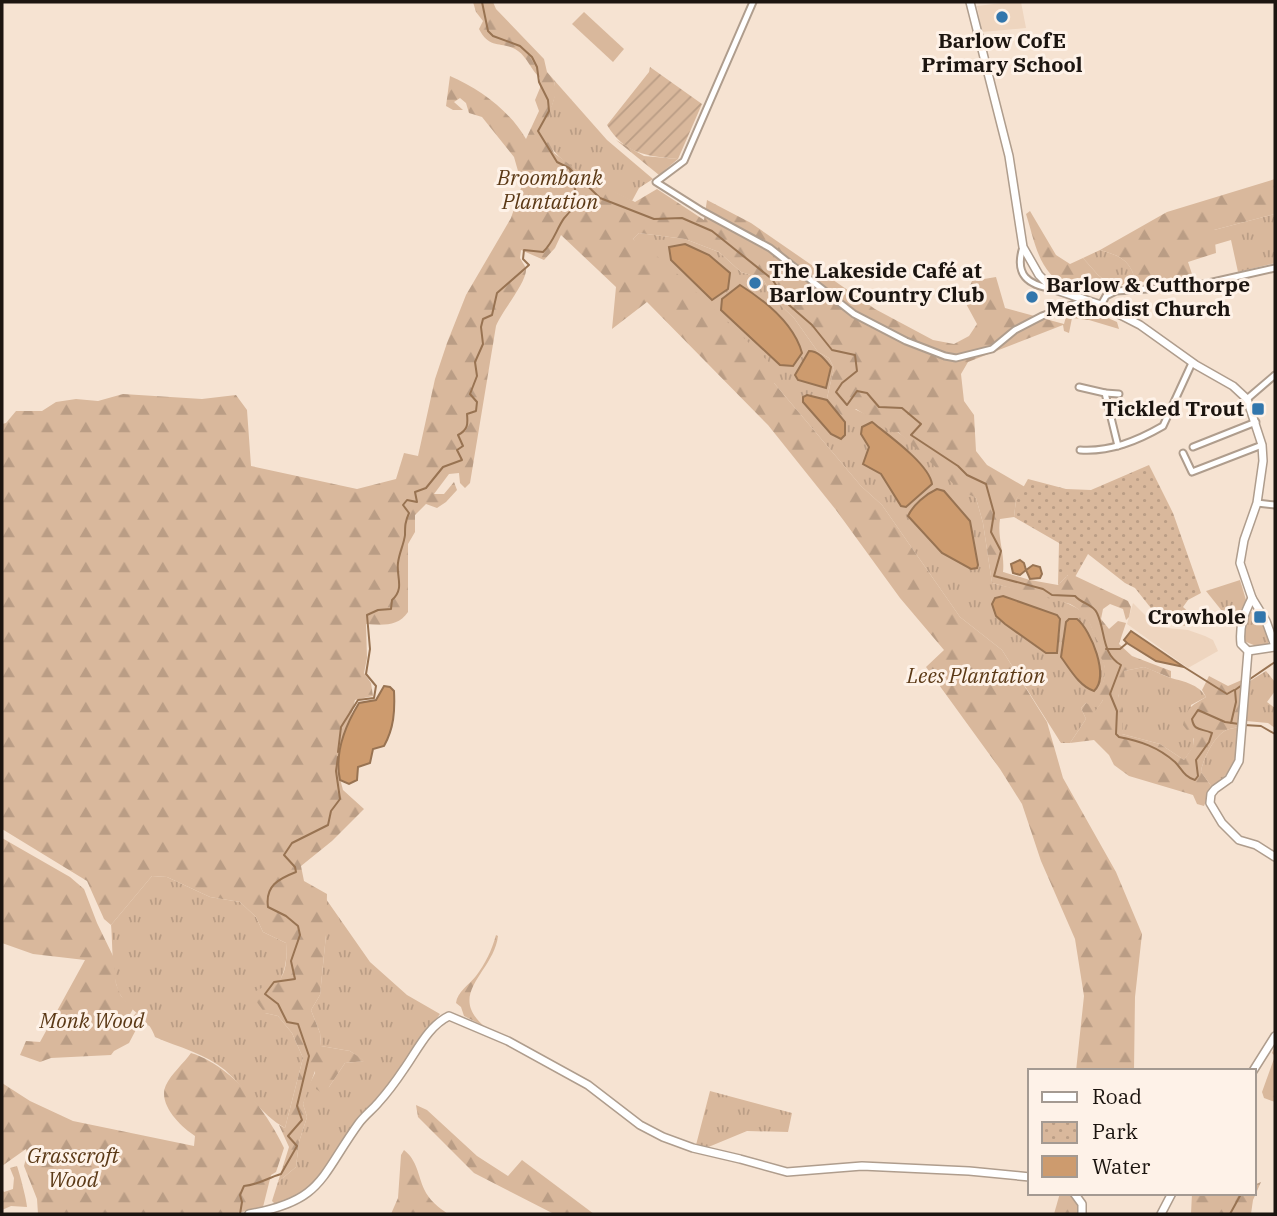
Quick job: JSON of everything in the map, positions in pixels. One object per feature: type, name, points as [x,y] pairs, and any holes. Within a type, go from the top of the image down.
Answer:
[{"type":"street","points":[[752,2],[684,162],[656,182],[770,248],[854,314],[906,341],[945,356],[956,358],[992,349],[1015,330],[1042,316],[1080,302],[1082,298]]},
{"type":"street","points":[[970,2],[1009,156],[1023,247],[1039,275],[1053,289]]},
{"type":"street","points":[[1023,247],[1020,256],[1026,279],[1034,285],[1101,305],[1155,334],[1192,362],[1233,386],[1247,399],[1262,445],[1261,484],[1240,553],[1240,563],[1275,647],[1248,651]]},
{"type":"street","points":[[1101,305],[1107,296],[1116,291],[1195,286],[1275,268]]},
{"type":"street","points":[[1080,450],[1098,451],[1118,446],[1163,426],[1192,362]]},
{"type":"street","points":[[1247,399],[1275,375]]},
{"type":"street","points":[[1079,387],[1119,394]]},
{"type":"street","points":[[1105,393],[1118,446]]},
{"type":"street","points":[[1193,447],[1256,422]]},
{"type":"street","points":[[1183,453],[1192,472],[1262,445]]},
{"type":"street","points":[[1257,503],[1275,505]]},
{"type":"street","points":[[1252,597],[1241,620],[1241,644],[1248,651],[1239,761],[1233,774],[1211,794],[1210,803],[1222,823],[1239,840],[1256,845],[1275,857]]},
{"type":"street","points":[[249,1214],[292,1204],[322,1181],[360,1121],[390,1087],[432,1030],[442,1019],[449,1016],[508,1041],[588,1085],[640,1125],[663,1138],[692,1148],[787,1172],[862,1166],[1028,1177]]},
{"type":"street","points":[[1254,1069],[1275,1036]]},
{"type":"street","points":[[1075,1195],[1082,1204],[1082,1214]]},
{"type":"street","points":[[1161,1214],[1171,1195]]},
{"type":"shaded area","name":"Barlow CofE Primary School","points":[[1021,2],[1026,28],[982,32],[977,6]]},
{"type":"shaded area","points":[[1133,603],[1157,627],[1188,630],[1205,636],[1213,640],[1218,651],[1188,668],[1127,624]]},
{"type":"green space","points":[[473,2],[493,2],[496,9],[544,59],[547,72],[554,80],[556,93],[545,128],[554,153],[588,178],[635,202],[657,189],[704,220],[707,200],[751,223],[875,309],[933,340],[954,344],[969,336],[977,324],[964,300],[972,281],[996,277],[1005,308],[1064,324],[1068,309],[1074,306],[1084,307],[1117,322],[1119,329],[1072,318],[1069,333],[1064,331],[1063,325],[968,362],[961,374],[964,401],[974,415],[976,451],[987,465],[1025,487],[1016,500],[1014,517],[1000,519],[1003,572],[1058,585],[1071,574],[1128,601],[1131,607],[1126,620],[1123,609],[1110,604],[1103,609],[1101,619],[1109,629],[1118,621],[1126,623],[1119,644],[1132,656],[1171,671],[1171,678],[1144,667],[1124,671],[1125,681],[1118,696],[1123,709],[1122,734],[1160,744],[1184,760],[1194,745],[1194,739],[1183,725],[1188,710],[1206,697],[1202,690],[1209,676],[1228,686],[1244,679],[1240,727],[1226,730],[1219,735],[1203,762],[1201,772],[1212,787],[1204,806],[1197,804],[1193,795],[1129,776],[1114,765],[1109,755],[1094,740],[1070,743],[1086,719],[1081,708],[1086,703],[1092,706],[1094,713],[1103,700],[1099,695],[1105,669],[1098,653],[1103,647],[1088,621],[1070,604],[992,583],[983,523],[976,498],[960,490],[898,432],[894,433],[856,409],[845,417],[837,412],[827,398],[834,368],[829,358],[818,352],[794,318],[775,300],[763,279],[741,272],[719,252],[685,239],[639,233],[633,239],[665,262],[776,369],[774,383],[861,486],[882,505],[960,617],[1002,650],[1047,722],[1063,778],[1116,872],[1142,934],[1135,997],[1134,1069],[1076,1069],[1084,996],[1075,939],[1041,861],[1022,804],[926,667],[944,650],[900,598],[836,510],[768,425],[647,302],[612,329],[616,287],[561,235],[555,248],[544,260],[521,250],[520,258],[526,268],[525,274],[496,326],[470,483],[465,488],[460,483],[459,473],[449,474],[434,494],[444,494],[454,482],[457,490],[437,508],[426,504],[415,515],[415,532],[408,544],[408,612],[395,623],[366,624],[367,658],[364,673],[371,683],[373,696],[355,700],[338,771],[343,790],[364,809],[332,841],[301,866],[304,881],[327,894],[320,995],[311,1010],[320,1033],[321,1046],[350,1051],[365,1061],[345,1063],[322,1093],[316,1089],[315,1071],[303,1104],[307,1117],[299,1142],[296,1167],[278,1182],[289,1147],[279,1125],[285,1128],[303,1058],[292,1033],[278,1016],[265,1013],[256,1001],[256,991],[269,984],[276,985],[280,980],[286,966],[286,943],[263,932],[256,917],[240,902],[210,897],[167,877],[152,876],[111,925],[104,919],[87,881],[2,829],[2,424],[16,411],[42,411],[56,402],[76,399],[98,401],[123,394],[202,399],[236,395],[247,410],[251,466],[357,489],[396,479],[404,453],[418,456],[435,379],[447,343],[466,295],[511,218],[522,185],[514,157],[482,117],[469,113],[466,103],[460,98],[454,102],[463,110],[453,110],[446,106],[450,76],[493,102],[512,119],[526,139],[539,111],[535,100],[540,88],[540,78],[518,51],[492,43],[483,36],[479,29],[483,21]]},
{"type":"green space","points":[[584,12],[624,49],[613,62],[572,24]]},
{"type":"green space","points":[[650,67],[702,104],[678,159],[637,152],[621,142],[607,125],[649,72]]},
{"type":"green space","points":[[554,80],[607,140],[653,179],[639,188],[632,201],[593,181],[554,151],[547,139],[545,127],[555,95]]},
{"type":"green space","points":[[616,140],[644,156],[678,159],[659,175]]},
{"type":"green space","points":[[1275,179],[1275,214],[1214,230],[1216,253],[1188,262],[1194,280],[1136,282],[1124,260],[1100,250],[1167,212]]},
{"type":"green space","points":[[1030,211],[1056,255],[1070,264],[1083,258],[1113,287],[1092,292],[1070,287],[1051,275],[1036,247],[1026,214]]},
{"type":"green space","points":[[1275,214],[1275,263],[1238,272],[1231,240],[1214,245],[1214,230]]},
{"type":"green space","points":[[639,233],[685,239],[719,252],[741,272],[763,279],[775,300],[794,318],[818,352],[829,358],[834,368],[827,398],[880,421],[896,431],[954,483],[976,498],[983,523],[992,583],[1063,602],[1085,615],[1104,647],[1099,653],[1105,666],[1103,700],[1094,714],[1086,703],[1081,708],[1086,719],[1070,743],[1061,743],[1002,650],[960,617],[882,505],[861,486],[774,383],[633,239]]},
{"type":"green space","points":[[1100,250],[1124,260],[1136,282],[1113,287],[1098,275],[1083,258]]},
{"type":"green space","points":[[1149,465],[1173,513],[1201,593],[1188,600],[1183,607],[1194,617],[1186,626],[1162,622],[1135,588],[1088,554],[1075,577],[1068,575],[1058,585],[1059,543],[1014,517],[1016,500],[1028,479],[1066,489],[1091,490]]},
{"type":"green space","points":[[1240,580],[1246,600],[1236,620],[1222,611],[1206,591]]},
{"type":"green space","points":[[1251,612],[1264,626],[1268,644],[1256,646],[1244,641],[1245,621]]},
{"type":"green space","points":[[1144,667],[1191,684],[1206,697],[1191,705],[1194,746],[1184,760],[1160,744],[1122,734],[1118,699],[1124,671]]},
{"type":"green space","points":[[1266,671],[1275,682],[1275,691],[1267,702],[1275,708],[1275,728],[1268,723],[1246,721],[1250,681]]},
{"type":"green space","points":[[1240,727],[1231,768],[1212,787],[1201,772],[1206,756],[1223,732]]},
{"type":"green space","name":"Monk Wood","points":[[2,838],[70,877],[84,889],[114,958],[116,984],[121,996],[133,1009],[128,1018],[131,1019],[136,1013],[152,1026],[139,1024],[129,1043],[111,1055],[51,1058],[40,1062],[20,1055],[26,1041],[40,1042],[85,960],[33,954],[2,943]]},
{"type":"green space","points":[[152,876],[167,877],[210,897],[240,902],[256,917],[263,932],[286,943],[284,971],[265,1013],[278,1016],[292,1033],[303,1058],[285,1128],[268,1116],[233,1077],[217,1064],[155,1037],[149,1025],[121,996],[114,972],[111,925]]},
{"type":"green space","points":[[326,899],[370,962],[407,995],[440,1014],[375,1102],[351,1128],[320,1180],[298,1197],[276,1205],[272,1201],[278,1182],[296,1167],[299,1142],[307,1117],[303,1104],[316,1071],[316,1089],[329,1087],[345,1063],[364,1061],[350,1051],[321,1046],[320,1033],[311,1010],[320,995],[326,935]]},
{"type":"green space","points":[[496,935],[495,949],[471,993],[470,1003],[474,1014],[484,1026],[464,1016],[461,1007],[456,1003],[461,992],[482,967]]},
{"type":"green space","name":"Grasscroft Wood","points":[[191,1053],[220,1068],[246,1091],[268,1119],[284,1148],[276,1172],[271,1175],[263,1207],[233,1214],[38,1214],[37,1199],[24,1166],[26,1149],[2,1166],[2,1083],[30,1101],[73,1121],[194,1146],[195,1136],[172,1114],[164,1092],[171,1077]]},
{"type":"green space","points":[[1275,1056],[1275,1102],[1264,1098],[1262,1092]]},
{"type":"green space","points":[[710,1091],[792,1113],[788,1132],[747,1131],[706,1148],[696,1145]]},
{"type":"green space","points":[[416,1105],[427,1110],[477,1156],[508,1176],[522,1160],[594,1214],[554,1214],[474,1173],[418,1117]]},
{"type":"green space","points":[[404,1150],[414,1163],[428,1197],[448,1214],[391,1214],[398,1198],[401,1155]]},
{"type":"green space","name":"Grasscroft Wood","points":[[17,1166],[27,1207],[11,1206],[2,1210],[2,1189],[4,1192],[13,1189],[14,1178],[10,1168]]},
{"type":"green space","points":[[1059,1195],[1070,1195],[1079,1207],[1079,1214],[1054,1214]]},
{"type":"green space","points":[[1192,1195],[1255,1195],[1251,1214],[1191,1214]]},
{"type":"water","points":[[685,244],[709,255],[730,273],[728,289],[712,300],[671,260],[669,247]]},
{"type":"water","points":[[740,285],[768,305],[792,332],[802,353],[793,366],[780,365],[721,310],[722,299]]},
{"type":"water","points":[[809,351],[819,354],[831,367],[826,388],[798,380],[795,375]]},
{"type":"water","points":[[807,395],[827,400],[845,422],[845,435],[841,439],[831,434],[803,402],[803,397]]},
{"type":"water","points":[[872,422],[907,450],[929,476],[932,484],[906,507],[901,506],[881,474],[863,464],[869,447],[861,434],[862,427]]},
{"type":"water","points":[[937,489],[944,491],[970,521],[977,568],[971,569],[942,553],[908,516],[920,500]]},
{"type":"water","points":[[1020,560],[1026,570],[1020,575],[1013,573],[1011,564]]},
{"type":"water","points":[[1033,565],[1040,567],[1042,574],[1040,578],[1030,579],[1026,570]]},
{"type":"water","points":[[1003,596],[1057,615],[1060,619],[1057,653],[1046,653],[996,616],[992,604],[995,598]]},
{"type":"water","points":[[1069,619],[1077,619],[1082,625],[1097,654],[1100,675],[1094,691],[1079,681],[1061,657],[1066,622]]},
{"type":"water","points":[[1131,631],[1184,667],[1156,661],[1127,643],[1124,640]]},
{"type":"water","points":[[384,686],[394,691],[390,733],[384,746],[373,749],[370,763],[358,767],[357,780],[349,784],[340,780],[338,760],[345,730],[359,703],[376,700]]},
{"type":"waterway","points":[[482,2],[488,31],[493,36],[520,46],[532,57],[537,67],[549,111],[538,131],[557,162],[569,168],[600,198],[654,219],[682,218],[712,231],[772,279],[789,305],[812,325],[832,350],[855,355],[857,371],[842,383],[836,392],[847,405],[857,391],[867,393],[879,407],[902,408],[921,424],[911,435],[967,475],[986,484],[994,513],[991,532],[1001,551],[994,576],[1043,589],[1052,595],[1075,596],[1097,613],[1107,648],[1121,665],[1110,694],[1117,711],[1116,734],[1119,737],[1162,752],[1195,780],[1198,776],[1196,760],[1212,733],[1195,726],[1192,719],[1198,710],[1225,722],[1239,724]]},
{"type":"waterway","points":[[338,752],[341,727],[358,700],[374,698],[376,686],[366,674],[370,649],[367,615],[378,610],[391,609],[392,600],[398,591],[398,563],[409,513],[403,505],[407,500],[417,502],[415,492],[426,488],[443,467],[462,460],[457,450],[463,446],[458,435],[467,426],[467,414],[476,411],[477,402],[470,394],[477,376],[475,362],[483,344],[483,319],[492,315],[497,293],[529,265],[523,259],[524,250],[543,252],[565,217],[576,207],[576,193],[570,169]]},
{"type":"waterway","points":[[1106,649],[1120,649],[1127,643]]},
{"type":"waterway","points":[[1250,679],[1275,662]]},
{"type":"waterway","points":[[1184,667],[1227,694],[1234,690]]},
{"type":"waterway","points":[[1231,723],[1236,702],[1235,690],[1242,685]]},
{"type":"waterway","points":[[1244,725],[1261,726],[1275,734]]},
{"type":"waterway","points":[[240,1214],[240,1195],[244,1186],[281,1174],[297,1146],[288,1136],[302,1120],[297,1106],[309,1056],[298,1024],[287,1022],[278,1004],[265,994],[274,982],[295,979],[291,961],[300,935],[298,926],[268,907],[268,900],[274,884],[296,872],[284,855],[292,843],[328,825],[331,811],[340,799],[336,771],[338,757]]},
{"type":"waterway","points":[[1230,1214],[1240,1195]]},
{"type":"place","name":"Barlow CofE Primary School","points":[[1002,17]]},
{"type":"place","name":"The Lakeside Café at Barlow Country Club","points":[[755,283]]},
{"type":"place","name":"Barlow & Cutthorpe Methodist Church","points":[[1032,297]]},
{"type":"place","name":"Tickled Trout","points":[[1258,409]]},
{"type":"place","name":"Crowhole","points":[[1260,617]]},
{"type":"park label","name":"Broombank Plantation","points":[[550,190]]},
{"type":"park label","name":"Lees Plantation","points":[[976,676]]}]
